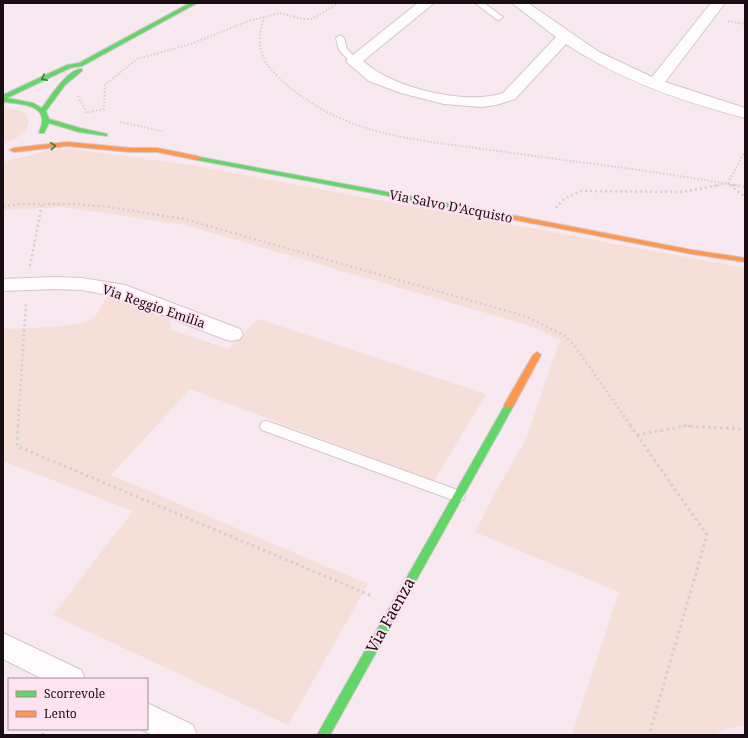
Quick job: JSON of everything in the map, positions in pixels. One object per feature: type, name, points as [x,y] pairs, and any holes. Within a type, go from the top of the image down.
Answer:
[{"type":"street","points":[[3,99],[69,66],[80,65],[194,3]]},
{"type":"street","points":[[427,3],[354,61],[377,79],[417,93],[464,102],[494,102],[503,100],[509,96],[564,37]]},
{"type":"street","points":[[656,84],[718,3]]},
{"type":"street","points":[[525,5],[564,37],[604,61],[656,84],[745,113]]},
{"type":"street","points":[[3,153],[28,144],[45,128],[44,116],[57,89],[66,80],[82,69],[80,65]]},
{"type":"street","points":[[3,99],[30,104],[44,116],[79,130],[114,137]]},
{"type":"street","name":"Via Salvo D'Acquisto","points":[[136,141],[150,144],[157,150]]},
{"type":"street","name":"Via Salvo D'Acquisto","points":[[14,150],[67,144],[130,150],[157,150],[692,252],[745,260]]},
{"type":"street","name":"Via Reggio Emilia","points":[[3,285],[27,283],[82,284],[118,290],[232,334]]},
{"type":"street","name":"Via Faenza","points":[[323,735],[537,355]]},
{"type":"street","points":[[3,645],[69,678]]},
{"type":"street","points":[[148,718],[182,735]]},
{"type":"lane","points":[[479,3],[498,17]]},
{"type":"lane","points":[[340,38],[343,50],[354,61]]},
{"type":"lane","points":[[267,426],[458,496]]},
{"type":"path","points":[[77,94],[86,113],[104,109],[105,85],[121,70],[137,59],[191,44],[237,25],[281,13],[302,19],[312,19],[338,3]]},
{"type":"path","points":[[264,17],[259,33],[260,50],[274,74],[304,100],[351,124],[369,130],[413,140],[666,173],[745,187]]},
{"type":"path","points":[[728,183],[745,151]]},
{"type":"path","points":[[728,183],[745,197]]},
{"type":"path","points":[[556,208],[564,199],[581,191],[683,192],[728,183]]},
{"type":"path","points":[[42,204],[27,283],[17,446],[396,606]]},
{"type":"path","points":[[3,206],[74,204],[109,207],[184,220],[525,316],[565,336],[574,345],[707,535],[649,735]]},
{"type":"path","points":[[637,435],[685,426],[745,429]]},
{"type":"shaded area","points":[[3,108],[15,109],[23,113],[28,117],[28,123],[21,134],[13,140],[3,144]]},
{"type":"shaded area","points":[[70,149],[184,164],[745,268],[745,725],[726,729],[714,735],[572,735],[619,592],[475,532],[490,502],[526,439],[560,340],[534,327],[185,225],[63,207],[3,210],[3,162],[50,150]]},
{"type":"shaded area","points":[[108,295],[169,317],[171,330],[228,349],[258,319],[486,394],[434,481],[190,389],[111,475],[368,584],[288,725],[53,615],[133,511],[3,461],[3,329],[48,327],[82,323],[95,316]]},
{"type":"traffic: fast","points":[[3,98],[69,66],[80,65],[194,3]]},
{"type":"traffic: fast","points":[[43,111],[63,84],[80,70]]},
{"type":"traffic: fast","points":[[3,100],[31,105],[43,112],[46,117],[46,125],[42,132]]},
{"type":"traffic: fast","points":[[46,120],[79,130],[105,135]]},
{"type":"traffic: fast","points":[[197,158],[506,216]]},
{"type":"traffic: fast","points":[[323,735],[509,405]]},
{"type":"traffic: slow","points":[[14,150],[67,144],[131,150],[157,150],[197,158]]},
{"type":"traffic: slow","points":[[506,216],[692,252],[745,260]]},
{"type":"traffic: slow","points":[[509,405],[537,355]]}]
